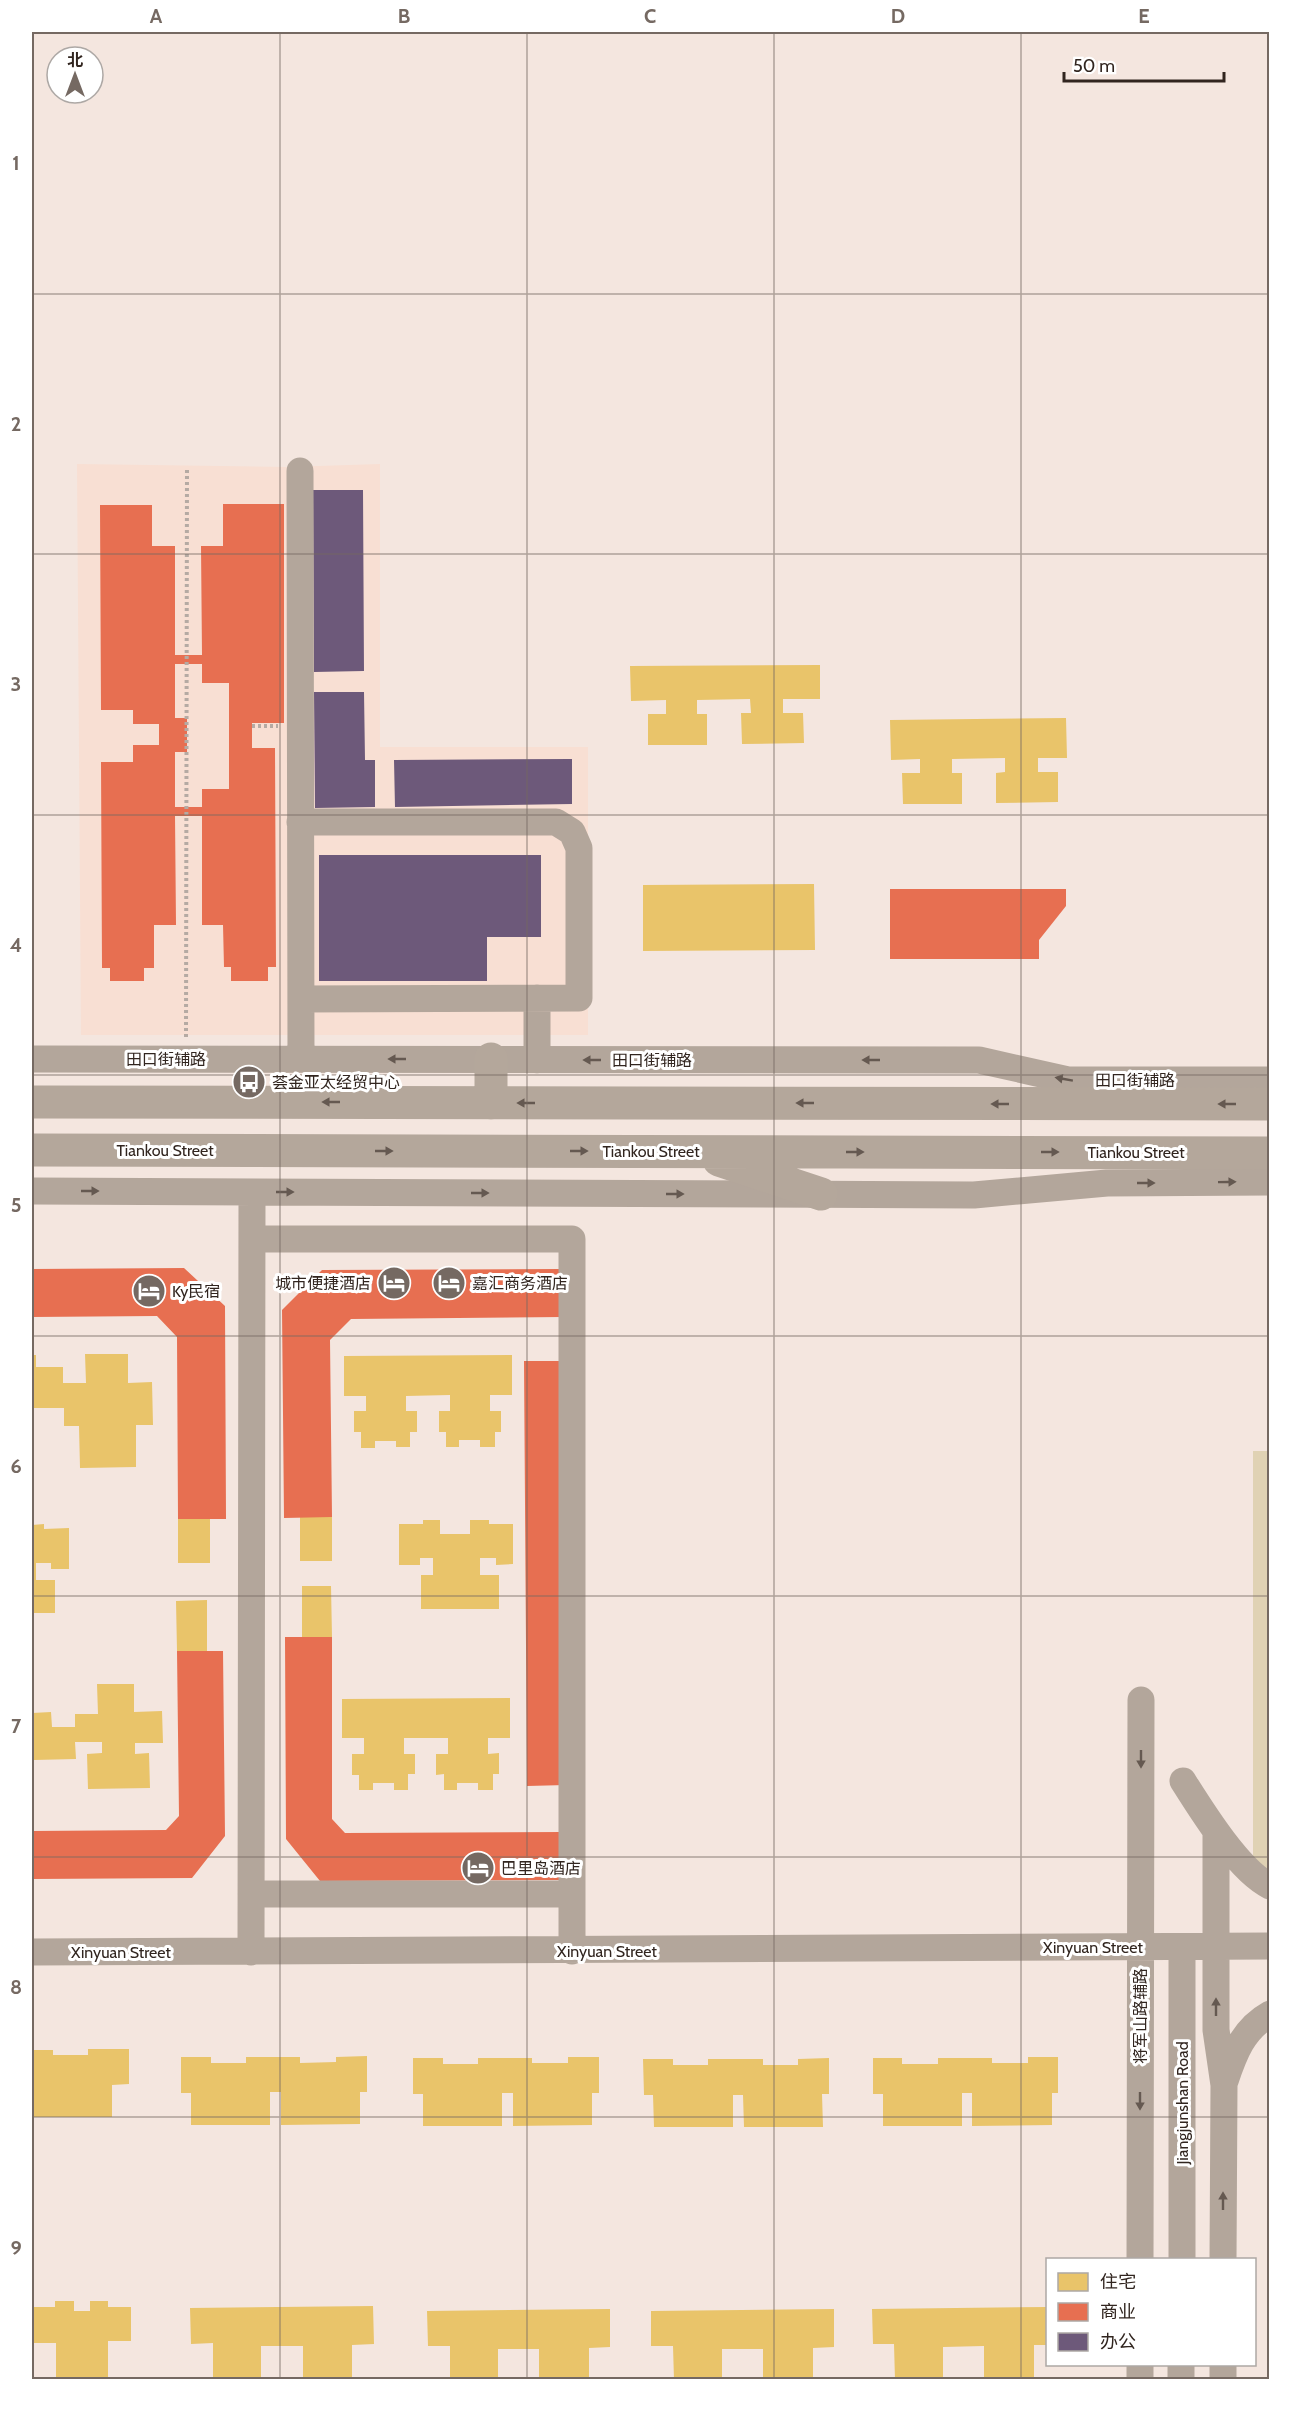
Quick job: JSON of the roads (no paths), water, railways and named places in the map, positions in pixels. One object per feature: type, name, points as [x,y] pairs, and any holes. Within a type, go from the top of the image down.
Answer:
[{"type":"main road","points":[[491,1059],[491,1103]]},
{"type":"main road","points":[[32,1102],[1269,1104]]},
{"type":"main road","name":"Tiankou Street","points":[[32,1150],[1269,1153]]},
{"type":"main road","points":[[692,1151],[822,1194]]},
{"type":"street","points":[[300,471],[301,1059]]},
{"type":"street","points":[[300,822],[556,822],[572,832],[579,848],[579,998],[537,998],[301,1010]]},
{"type":"street","points":[[537,998],[537,1060]]},
{"type":"street","name":"田口街辅路","points":[[32,1059],[980,1060],[1068,1080],[1269,1080]]},
{"type":"street","points":[[32,1191],[974,1195],[1107,1183],[1269,1182]]},
{"type":"street","points":[[251,1952],[252,1192]]},
{"type":"street","points":[[252,1239],[572,1239],[572,1951]]},
{"type":"street","name":"将军山路辅路","points":[[1140,2258],[1141,1700]]},
{"type":"street","points":[[1183,1781],[1216,1833],[1259,1881],[1269,1886]]},
{"type":"street","points":[[1216,1833],[1216,2030],[1224,2085],[1221,2255]]},
{"type":"street","points":[[251,1894],[572,1894]]},
{"type":"street","name":"Xinyuan Street","points":[[32,1952],[1269,1946]]},
{"type":"street","name":"Jiangjunshan Road","points":[[1182,1947],[1182,2258]]},
{"type":"street","points":[[1224,2085],[1237,2047],[1256,2021],[1269,2014]]},
{"type":"place","name":"荟金亚太经贸中心","points":[[249,1082]]},
{"type":"place","name":"城市便捷酒店","points":[[394,1283]]},
{"type":"place","name":"嘉汇商务酒店","points":[[449,1283]]},
{"type":"place","name":"Ky民宿","points":[[149,1291]]},
{"type":"place","name":"巴里岛酒店","points":[[478,1868]]}]
